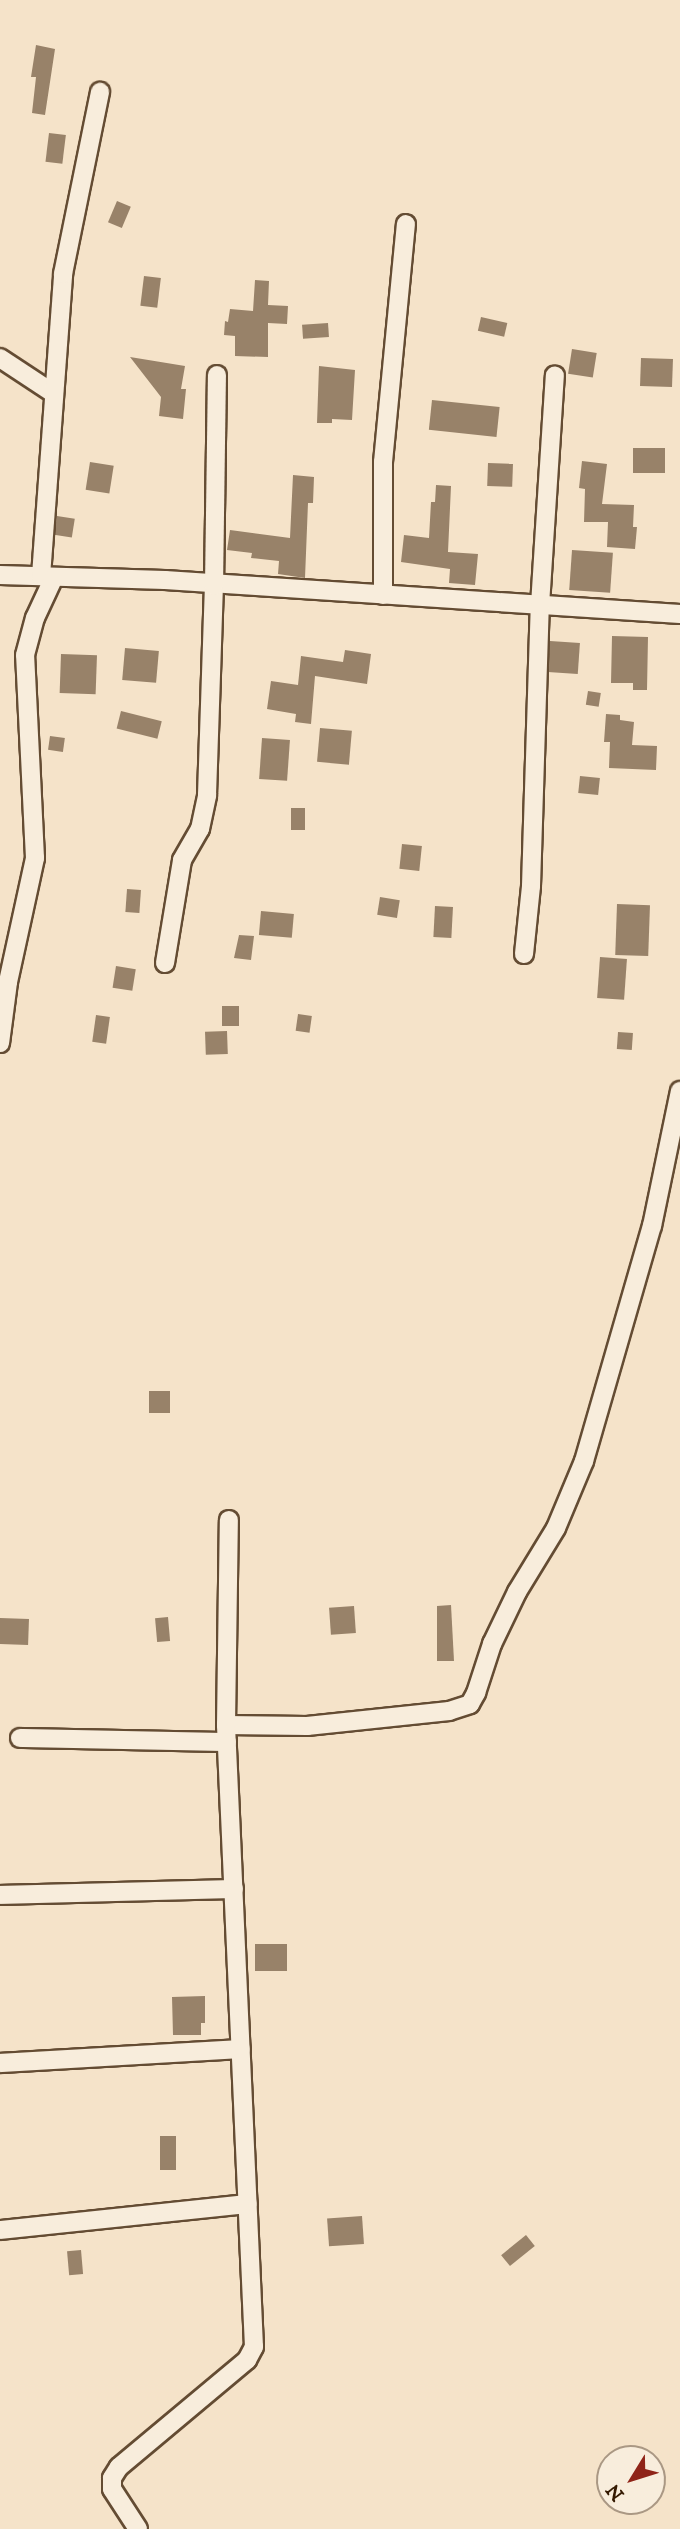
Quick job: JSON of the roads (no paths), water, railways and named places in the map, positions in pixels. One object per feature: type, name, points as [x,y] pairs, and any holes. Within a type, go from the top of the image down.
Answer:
[{"type":"street","points":[[0,1043],[8,982],[35,858],[25,655],[48,577],[53,393],[63,274],[100,92]]},
{"type":"street","points":[[383,595],[383,462],[406,224]]},
{"type":"street","points":[[0,358],[53,393]]},
{"type":"street","points":[[164,963],[181,860],[205,816],[215,586],[217,375]]},
{"type":"street","points":[[524,954],[531,886],[540,605],[555,375]]},
{"type":"street","points":[[0,575],[165,580],[215,586],[680,614]]},
{"type":"street","points":[[20,1738],[227,1734],[449,1712],[470,1703],[477,1693],[492,1644],[517,1592],[556,1528],[584,1461],[652,1226],[680,1091]]},
{"type":"street","points":[[138,2529],[112,2489],[112,2478],[119,2467],[247,2360],[254,2347],[227,1734],[229,1520]]},
{"type":"street","points":[[0,1895],[234,1889]]},
{"type":"street","points":[[0,2063],[241,2049]]},
{"type":"street","points":[[0,2230],[247,2204]]}]
